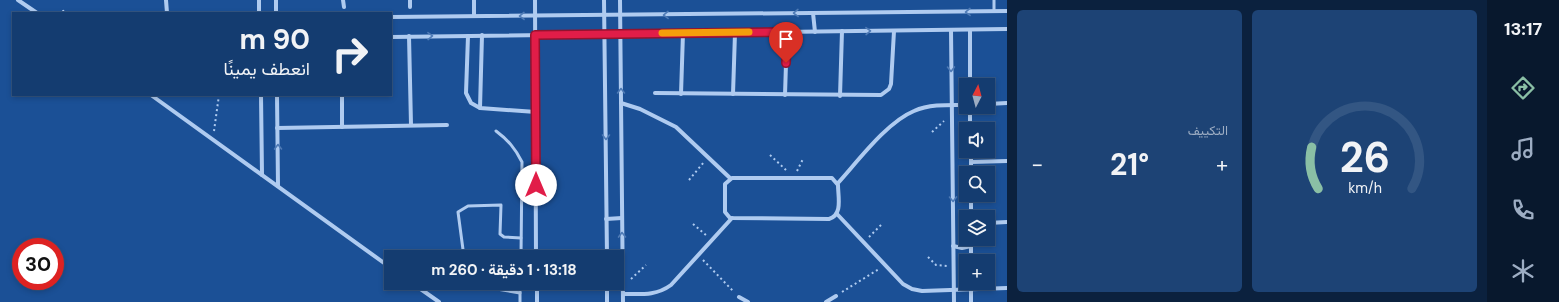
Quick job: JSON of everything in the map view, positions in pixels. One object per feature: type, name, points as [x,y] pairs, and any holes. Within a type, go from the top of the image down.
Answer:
[{"type":"street","points":[[18,0],[36,12]]},
{"type":"street","points":[[166,0],[167,12]]},
{"type":"street","points":[[259,0],[259,12]]},
{"type":"street","points":[[276,0],[276,12]]},
{"type":"street","points":[[344,0],[344,7]]},
{"type":"street","points":[[410,0],[410,7]]},
{"type":"street","points":[[474,0],[474,16]]},
{"type":"street","points":[[535,0],[536,250]]},
{"type":"street","points":[[604,0],[607,250]]},
{"type":"street","points":[[620,0],[622,250]]},
{"type":"street","points":[[392,17],[1007,11]]},
{"type":"street","points":[[814,13],[815,32]]},
{"type":"street","points":[[392,37],[1007,29]]},
{"type":"street","points":[[951,30],[954,302]]},
{"type":"street","points":[[970,30],[970,78]]},
{"type":"street","points":[[840,96],[842,31]]},
{"type":"street","points":[[655,94],[876,96],[889,89],[891,84],[894,31]]},
{"type":"street","points":[[733,94],[735,32]]},
{"type":"street","points":[[785,95],[787,32]]},
{"type":"street","points":[[681,94],[683,33]]},
{"type":"street","points":[[409,36],[411,125]]},
{"type":"street","points":[[468,36],[466,93],[471,103],[480,108],[536,112]]},
{"type":"street","points":[[480,108],[482,36]]},
{"type":"street","points":[[153,96],[384,263]]},
{"type":"street","points":[[261,96],[262,175]]},
{"type":"street","points":[[277,96],[278,186]]},
{"type":"street","points":[[342,96],[342,127]]},
{"type":"street","points":[[621,103],[640,109],[676,127],[730,178],[830,178],[838,183]]},
{"type":"street","points":[[995,104],[1007,103]]},
{"type":"street","points":[[959,104],[933,106],[915,110],[898,119],[838,183],[837,214],[903,284],[912,289],[922,291],[959,290]]},
{"type":"street","points":[[277,128],[447,125]]},
{"type":"street","points":[[971,158],[971,166]]},
{"type":"street","points":[[971,162],[1007,161]]},
{"type":"street","points":[[730,178],[725,184],[725,212],[728,217],[829,219],[837,214]]},
{"type":"street","points":[[606,219],[622,218]]},
{"type":"street","points":[[623,294],[647,294],[664,290],[732,218]]},
{"type":"street","points":[[995,223],[1007,222]]},
{"type":"street","points":[[953,246],[962,248],[971,246],[971,254]]},
{"type":"street","points":[[995,288],[1007,288]]},
{"type":"street","points":[[422,290],[439,302]]},
{"type":"street","points":[[537,290],[537,302]]},
{"type":"street","points":[[607,290],[607,302]]},
{"type":"street","points":[[623,290],[623,302]]},
{"type":"street","points":[[972,290],[972,302]]},
{"type":"street","points":[[826,302],[836,296]]},
{"type":"street","points":[[739,297],[748,302]]},
{"type":"lane","points":[[994,0],[994,12]]},
{"type":"lane","points":[[496,131],[512,144],[522,162],[521,250]]},
{"type":"lane","points":[[463,250],[458,212],[468,206],[501,205],[500,234],[504,237],[521,238]]},
{"type":"lane","points":[[503,290],[520,293],[520,302]]},
{"type":"path","points":[[212,139],[219,96]]},
{"type":"path","points":[[932,132],[952,114]]},
{"type":"path","points":[[770,155],[794,178],[803,159]]},
{"type":"path","points":[[689,180],[708,157]]},
{"type":"path","points":[[863,242],[883,223]]},
{"type":"path","points":[[693,224],[712,240]]},
{"type":"path","points":[[698,255],[739,297]]},
{"type":"path","points":[[928,257],[936,265],[954,267]]},
{"type":"path","points":[[624,285],[646,265]]},
{"type":"path","points":[[836,296],[885,265]]},
{"type":"slow traffic","points":[[662,33],[749,32]]},
{"type":"route","points":[[536,185],[535,35],[787,32],[786,63]]}]
